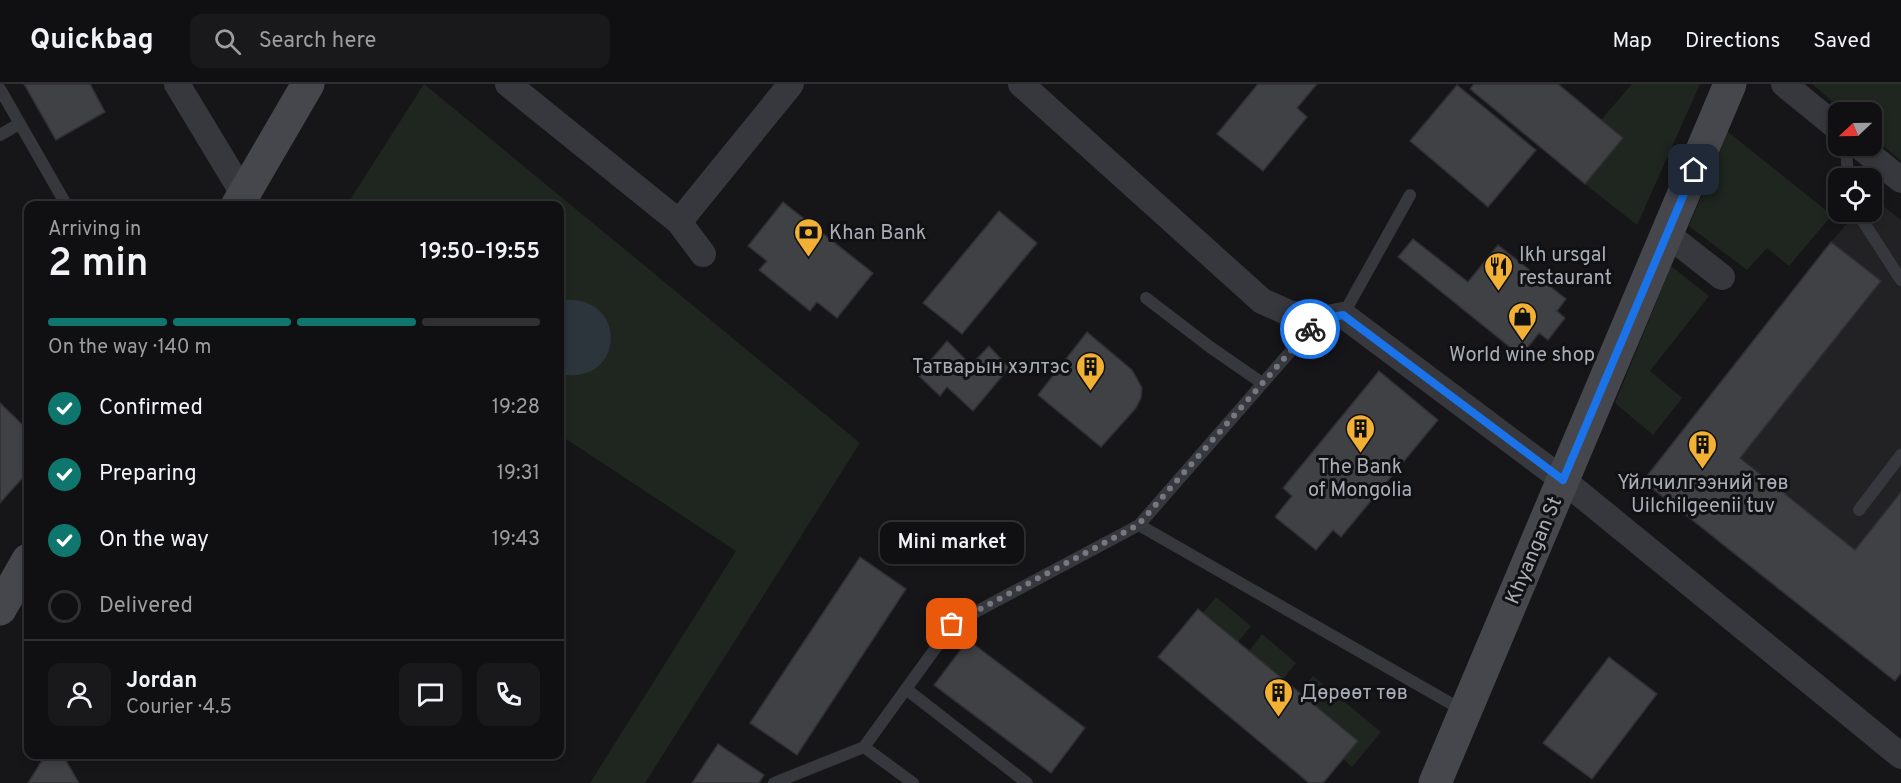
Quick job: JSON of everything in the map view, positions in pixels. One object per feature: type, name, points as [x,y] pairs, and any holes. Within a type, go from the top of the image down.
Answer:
[{"type":"main road","points":[[241,200],[308,84]]},
{"type":"main road","name":"Khyangan St","points":[[1435,783],[1730,84]]},
{"type":"main road","points":[[0,609],[24,567]]},
{"type":"street","points":[[177,84],[241,200]]},
{"type":"street","points":[[508,84],[679,222],[703,254]]},
{"type":"street","points":[[679,222],[791,84]]},
{"type":"street","points":[[1021,84],[1262,301],[1289,313],[1331,317],[1563,480],[1901,756]]},
{"type":"street","points":[[1784,84],[1828,120]]},
{"type":"street","points":[[1871,156],[1901,180]]},
{"type":"street","points":[[1667,234],[1722,277]]},
{"type":"lane","points":[[0,89],[64,201]]},
{"type":"lane","points":[[0,135],[19,124]]},
{"type":"lane","points":[[774,783],[864,747],[952,624],[1138,525],[1262,383],[1331,317],[1410,195]]},
{"type":"lane","points":[[1863,222],[1901,280]]},
{"type":"lane","points":[[1146,298],[1262,383]]},
{"type":"lane","points":[[1859,510],[1901,455]]},
{"type":"lane","points":[[1138,525],[1465,711]]},
{"type":"lane","points":[[906,689],[1027,783]]},
{"type":"lane","points":[[864,747],[913,783]]},
{"type":"shaded area","points":[[424,84],[860,443],[645,783],[590,783],[736,551],[564,438],[564,201],[349,201]]},
{"type":"shaded area","points":[[1632,84],[1700,84],[1637,225],[1585,184],[1623,138],[1601,120]]},
{"type":"shaded area","points":[[1812,84],[1901,84],[1901,161],[1882,145],[1882,102],[1833,102]]},
{"type":"shaded area","points":[[1728,132],[1828,212],[1828,220],[1789,266],[1767,248],[1747,270],[1689,226]]},
{"type":"shaded area","points":[[1882,205],[1901,220],[1901,492],[1855,550],[1740,458],[1880,282],[1831,242],[1848,222],[1882,222]]},
{"type":"shaded area","points":[[1671,266],[1709,296],[1650,371],[1682,398],[1653,435],[1615,403]]},
{"type":"shaded area","points":[[564,300],[585,303],[600,312],[609,325],[611,340],[607,355],[597,367],[581,374],[564,374]]},
{"type":"shaded area","points":[[1216,597],[1251,626],[1238,642],[1203,613]]},
{"type":"shaded area","points":[[1262,634],[1296,663],[1283,679],[1249,651]]},
{"type":"shaded area","points":[[1313,676],[1381,732],[1352,767],[1343,759],[1299,693]]},
{"type":"building","points":[[24,84],[90,84],[105,112],[56,140]]},
{"type":"building","points":[[1258,84],[1317,84],[1297,108],[1307,117],[1263,171],[1217,134]]},
{"type":"building","points":[[1474,84],[1558,84],[1623,138],[1585,184],[1470,89]]},
{"type":"building","points":[[1457,85],[1536,150],[1488,207],[1410,141]]},
{"type":"building","name":"Khan Bank","points":[[783,202],[873,273],[837,318],[817,302],[810,311],[759,270],[767,261],[748,246]]},
{"type":"building","points":[[999,211],[1037,243],[962,334],[923,303]]},
{"type":"building","name":"Ikh ursgal restaurant","points":[[1413,239],[1468,282],[1498,245],[1566,299],[1557,311],[1565,318],[1548,340],[1539,333],[1521,356],[1398,257]]},
{"type":"building","name":"Үйлчилгээний төв Uilchilgeenii tuv","points":[[1831,242],[1881,281],[1740,458],[1855,550],[1901,492],[1901,673],[1895,681],[1643,481]]},
{"type":"building","name":"Татварын хэлтэс","points":[[1087,332],[1132,370],[1142,388],[1141,398],[1136,408],[1101,447],[1038,395]]},
{"type":"building","points":[[947,341],[971,365],[989,346],[1009,368],[973,411],[947,387],[940,396],[918,375]]},
{"type":"building","name":"The Bank of Mongolia","points":[[1379,371],[1438,420],[1341,537],[1333,530],[1316,550],[1275,517],[1292,496],[1283,488]]},
{"type":"building","points":[[0,403],[24,426],[24,476],[0,503]]},
{"type":"building","points":[[860,557],[906,589],[797,755],[750,723]]},
{"type":"building","name":"Дөрөөт төв","points":[[1198,609],[1358,741],[1323,783],[1309,783],[1158,657]]},
{"type":"building","points":[[968,640],[1085,728],[1051,773],[934,685]]},
{"type":"building","points":[[1609,657],[1657,694],[1592,779],[1543,743]]},
{"type":"building","points":[[718,744],[764,775],[759,783],[692,783]]},
{"type":"building","points":[[43,759],[65,759],[79,783],[28,783]]},
{"type":"way so far","points":[[952,624],[1138,525],[1310,329]]},
{"type":"place","name":"Khan Bank","points":[[808,258]]},
{"type":"place","name":"Ikh ursgal restaurant","points":[[1498,292]]},
{"type":"place","name":"World wine shop","points":[[1522,342]]},
{"type":"place","name":"Татварын хэлтэс","points":[[1091,392]]},
{"type":"place","name":"The Bank of Mongolia","points":[[1360,454]]},
{"type":"place","name":"Үйлчилгээний төв Uilchilgeenii tuv","points":[[1703,470]]},
{"type":"place","name":"Mini market","points":[[952,624]]},
{"type":"place","name":"Дөрөөт төв","points":[[1279,718]]},
{"type":"route","points":[[1310,329],[1318,320],[1343,315],[1563,480],[1694,170]]}]
